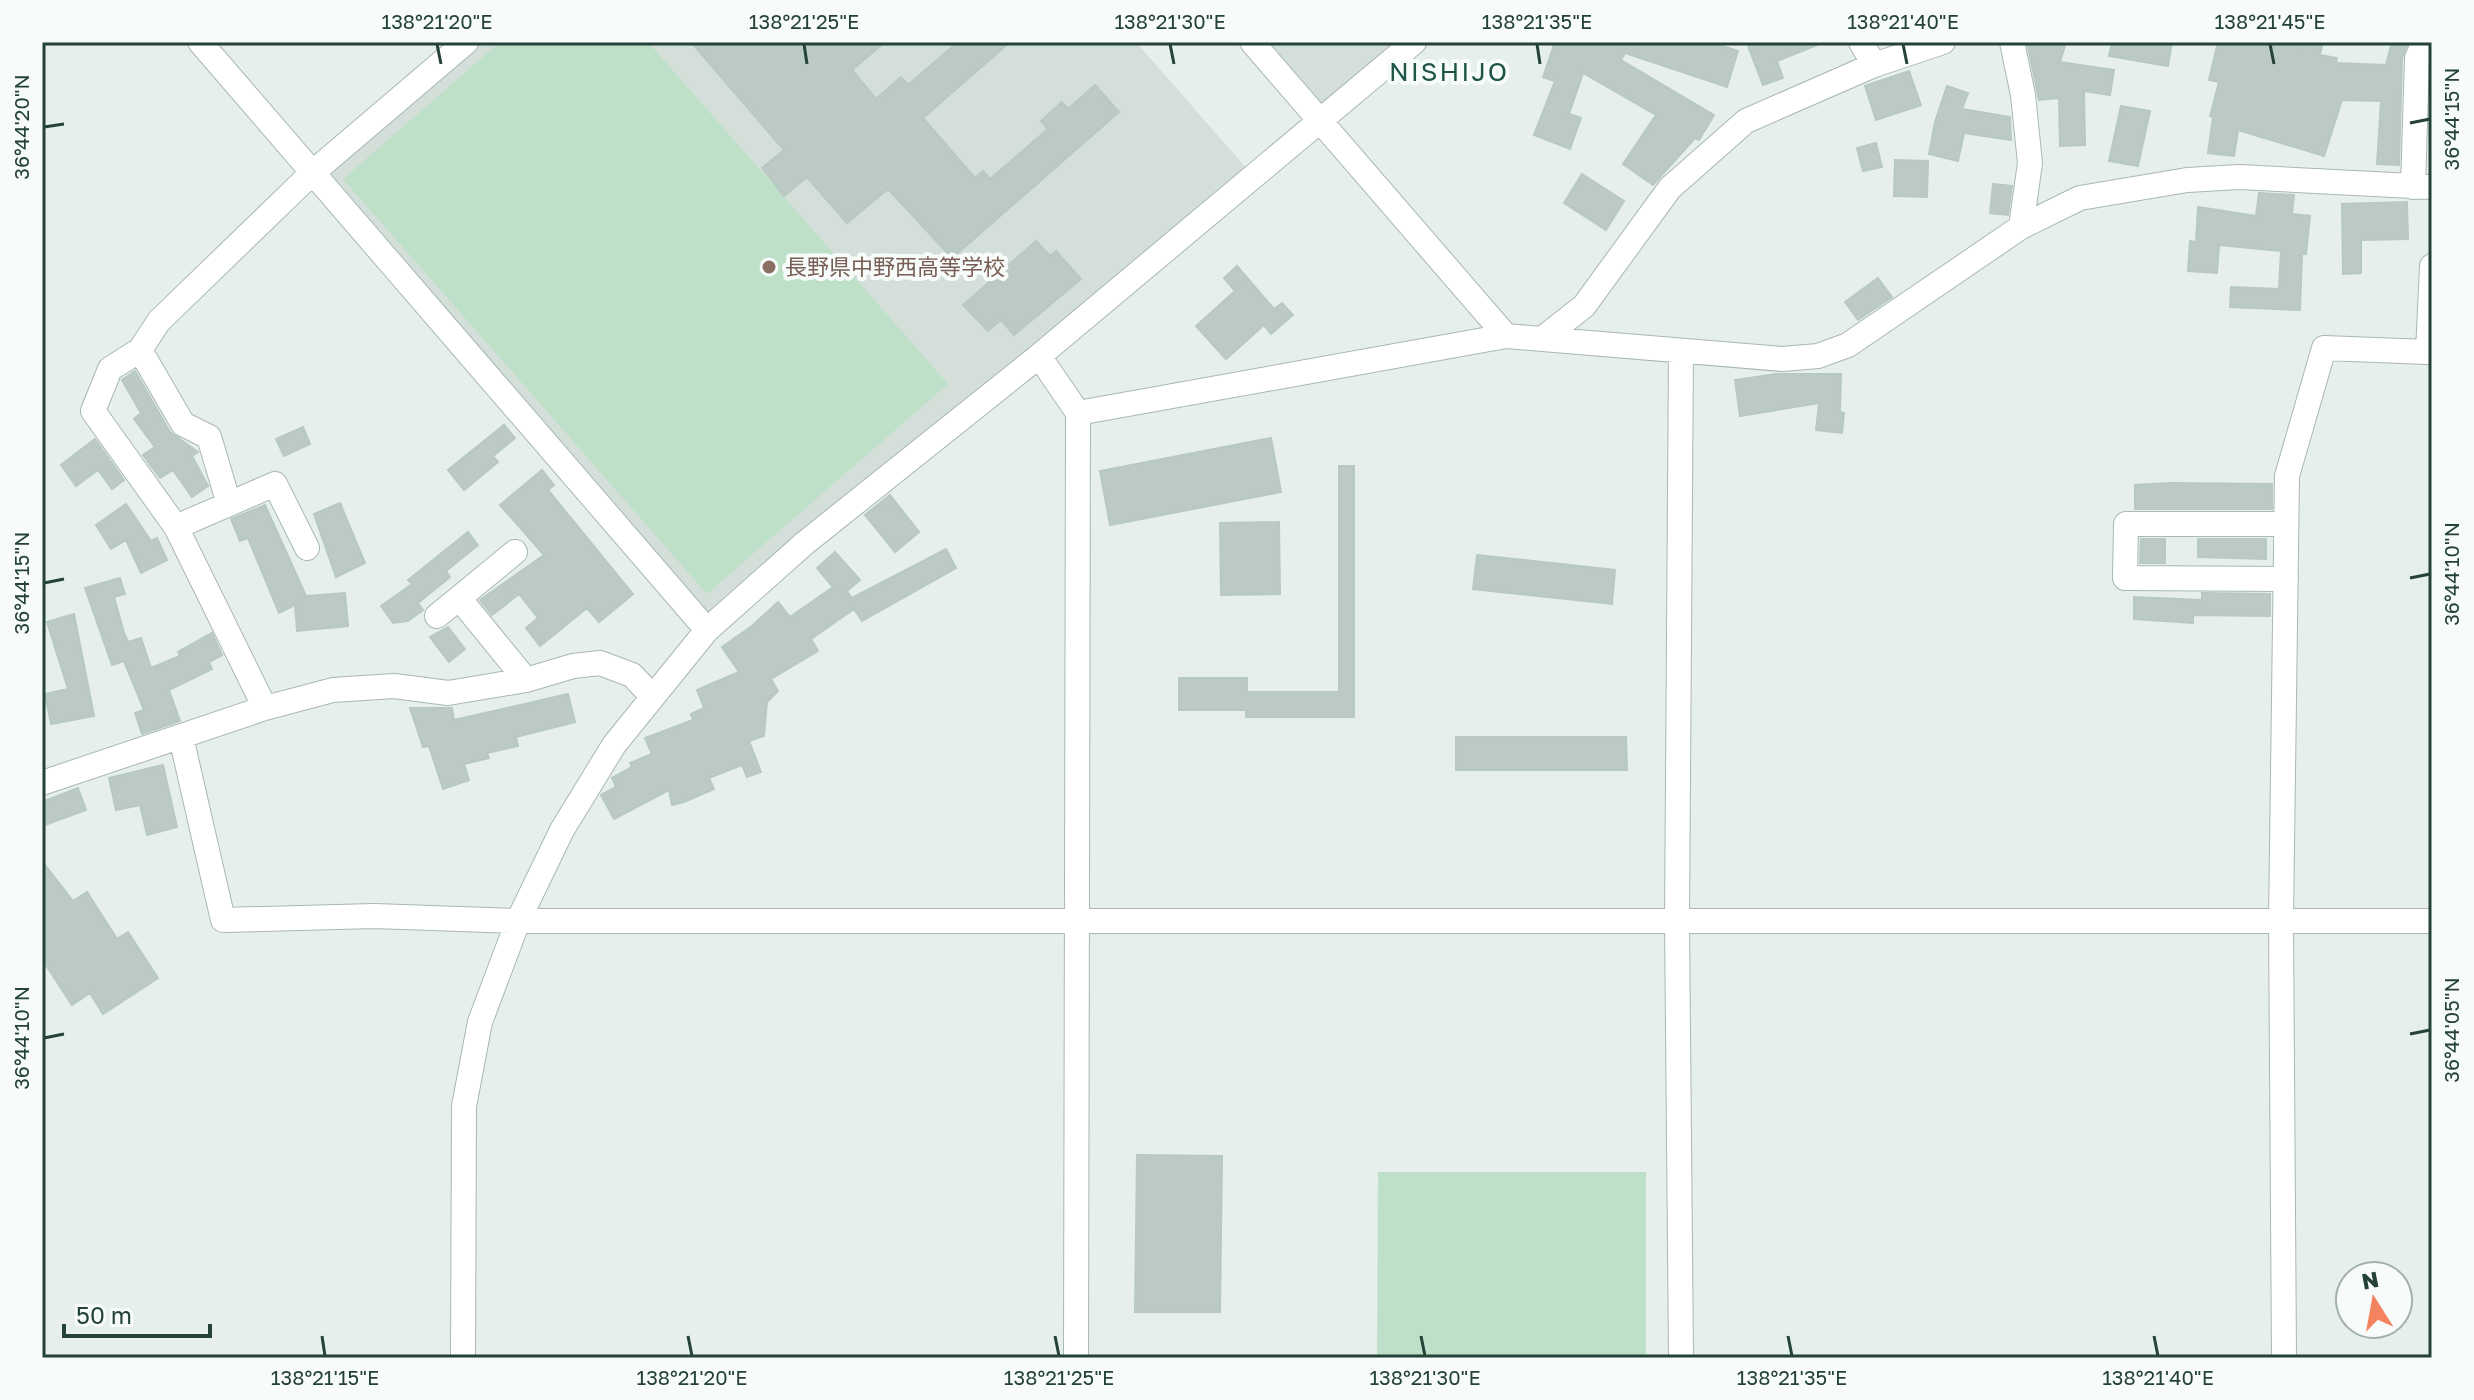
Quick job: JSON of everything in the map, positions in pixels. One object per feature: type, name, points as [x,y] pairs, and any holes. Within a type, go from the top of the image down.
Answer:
[{"type":"street","points":[[200,42],[707,630]]},
{"type":"street","points":[[265,708],[176,527],[93,411],[110,369],[140,350],[159,321],[311,174],[466,42]]},
{"type":"street","points":[[1252,42],[1506,336]]},
{"type":"street","points":[[463,1358],[464,1106],[480,1022],[518,921],[562,830],[614,745],[707,630],[892,470],[1039,356],[1414,42]]},
{"type":"street","points":[[1861,42],[1874,65]]},
{"type":"street","points":[[1542,339],[1584,306],[1670,188],[1746,121],[1874,65],[1943,42]]},
{"type":"street","points":[[2012,42],[2023,95],[2030,163],[2021,227]]},
{"type":"street","points":[[1078,413],[1506,336],[1782,359],[1818,356],[1848,345],[2021,227],[2080,198],[2187,180],[2239,177],[2423,187],[2417,58],[2424,42]]},
{"type":"street","points":[[2284,1358],[2281,921],[2287,476],[2324,348],[2428,352],[2432,266]]},
{"type":"street","points":[[140,350],[183,424],[209,437],[229,504]]},
{"type":"street","points":[[1681,351],[1677,921],[1681,1358]]},
{"type":"street","points":[[1039,356],[1078,413],[1076,1358]]},
{"type":"street","points":[[176,527],[275,484],[307,548]]},
{"type":"street","points":[[2286,524],[2126,524],[2125,578],[2286,579]]},
{"type":"street","points":[[437,616],[515,552]]},
{"type":"street","points":[[459,598],[526,680]]},
{"type":"street","points":[[42,783],[265,708],[333,690],[394,686],[448,693],[600,663],[632,675],[652,696]]},
{"type":"street","points":[[181,737],[223,920],[374,916],[518,921],[2432,921]]},
{"type":"shaded area","name":"長野県中野西高等学校","points":[[466,42],[1136,42],[1255,178],[707,630],[311,174]]},
{"type":"shaded area","points":[[1252,42],[1414,42],[1321,123]]},
{"type":"green space","points":[[500,42],[648,42],[948,384],[707,594],[343,179]]},
{"type":"green space","points":[[1378,1172],[1646,1172],[1646,1358],[1377,1358]]},
{"type":"building","points":[[691,42],[885,42],[852,70],[876,99],[901,77],[908,85],[958,42],[1010,42],[923,118],[975,178],[983,171],[990,179],[1048,129],[1041,121],[1062,102],[1068,109],[1095,85],[1119,112],[952,258],[888,189],[847,223],[807,177],[784,196],[762,168],[784,150]]},
{"type":"building","points":[[1555,42],[1710,42],[1738,51],[1727,87],[1625,53],[1621,60],[1714,115],[1699,140],[1695,138],[1653,185],[1623,164],[1656,115],[1583,73],[1569,114],[1581,118],[1570,149],[1534,135],[1555,81],[1543,77]]},
{"type":"building","points":[[1759,42],[1822,43],[1777,61],[1783,78],[1763,85],[1748,46]]},
{"type":"building","points":[[2027,42],[2066,42],[2060,62],[2114,70],[2110,95],[2084,91],[2085,145],[2060,146],[2059,98],[2039,100]]},
{"type":"building","points":[[2112,42],[2172,42],[2168,66],[2109,56]]},
{"type":"building","points":[[2218,42],[2278,42],[2300,47],[2302,42],[2323,42],[2320,55],[2337,58],[2336,63],[2386,65],[2392,42],[2408,42],[2402,58],[2399,165],[2377,164],[2381,101],[2342,100],[2324,156],[2238,130],[2234,156],[2208,153],[2213,117],[2210,116],[2219,82],[2209,80]]},
{"type":"building","points":[[1909,71],[1921,105],[1876,120],[1865,86]]},
{"type":"building","points":[[1947,86],[1968,93],[1962,109],[2010,117],[2011,140],[1964,133],[1958,161],[1929,154]]},
{"type":"building","points":[[2121,106],[2150,111],[2138,166],[2109,161]]},
{"type":"building","points":[[1876,143],[1882,167],[1863,171],[1857,148]]},
{"type":"building","points":[[1895,160],[1928,161],[1927,197],[1894,196]]},
{"type":"building","points":[[1582,174],[1624,201],[1606,230],[1564,203]]},
{"type":"building","points":[[1993,184],[2012,186],[2008,215],[1990,213]]},
{"type":"building","points":[[2259,193],[2294,195],[2292,214],[2310,216],[2306,254],[2302,254],[2300,310],[2230,307],[2231,287],[2279,289],[2281,251],[2219,245],[2217,273],[2188,271],[2190,241],[2196,242],[2198,207],[2256,216]]},
{"type":"building","points":[[2407,202],[2408,239],[2361,240],[2361,273],[2343,274],[2342,204]]},
{"type":"building","points":[[1036,241],[1050,256],[1056,251],[1081,279],[1014,335],[1001,320],[988,331],[963,305]]},
{"type":"building","points":[[1237,266],[1274,309],[1282,303],[1293,315],[1271,334],[1264,325],[1226,359],[1196,326],[1235,291],[1224,278]]},
{"type":"building","points":[[1878,278],[1892,297],[1858,320],[1845,302]]},
{"type":"building","points":[[135,371],[170,432],[198,452],[192,456],[208,486],[192,497],[173,470],[160,478],[143,455],[155,447],[134,419],[141,413],[122,380]]},
{"type":"building","points":[[1776,374],[1841,374],[1842,433],[1816,430],[1819,403],[1740,416],[1735,380]]},
{"type":"building","points":[[504,425],[515,438],[493,456],[498,462],[464,490],[448,470]]},
{"type":"building","points":[[303,427],[310,444],[284,456],[276,439]]},
{"type":"building","points":[[1271,438],[1281,492],[1110,525],[1100,471]]},
{"type":"building","points":[[95,439],[124,480],[112,489],[98,470],[76,486],[61,465]]},
{"type":"building","points":[[1339,466],[1354,466],[1354,717],[1246,717],[1246,710],[1179,710],[1179,678],[1247,678],[1247,692],[1339,692]]},
{"type":"building","points":[[542,470],[554,485],[548,490],[633,594],[599,622],[587,608],[540,646],[526,628],[538,618],[519,594],[492,615],[480,600],[544,555],[500,505]]},
{"type":"building","points":[[2272,484],[2272,509],[2135,509],[2135,485]]},
{"type":"building","points":[[890,495],[919,532],[895,552],[865,515]]},
{"type":"building","points":[[340,503],[365,563],[336,577],[314,514]]},
{"type":"building","points":[[126,504],[151,541],[157,538],[167,560],[141,573],[126,540],[111,549],[96,525]]},
{"type":"building","points":[[265,505],[306,596],[345,593],[348,626],[297,631],[295,605],[279,613],[248,538],[240,541],[231,519]]},
{"type":"building","points":[[1279,522],[1280,594],[1221,595],[1220,523]]},
{"type":"building","points":[[468,532],[478,545],[446,571],[450,577],[418,603],[423,610],[408,621],[393,623],[381,606],[412,584],[408,580]]},
{"type":"building","points":[[2141,539],[2165,539],[2165,563],[2140,563]]},
{"type":"building","points":[[2198,539],[2266,539],[2266,559],[2198,557]]},
{"type":"building","points":[[946,549],[956,568],[862,621],[854,609],[811,639],[818,651],[771,679],[778,691],[767,702],[764,736],[749,741],[761,772],[747,777],[742,765],[709,778],[714,789],[684,802],[672,805],[669,790],[614,819],[601,795],[616,787],[612,778],[632,767],[630,763],[652,754],[645,738],[693,720],[691,714],[704,708],[697,690],[739,672],[722,647],[752,626],[778,602],[790,617],[833,587],[817,568],[835,552],[860,580],[847,591],[852,598]]},
{"type":"building","points":[[1477,555],[1615,570],[1612,604],[1473,589]]},
{"type":"building","points":[[120,578],[125,594],[114,597],[124,633],[128,642],[141,638],[151,668],[180,656],[178,652],[212,633],[222,655],[209,662],[212,669],[169,690],[180,721],[142,734],[135,713],[144,710],[124,661],[112,665],[85,588]]},
{"type":"building","points":[[2202,593],[2270,594],[2270,616],[2193,615],[2193,623],[2134,619],[2134,597],[2202,600]]},
{"type":"building","points":[[74,614],[94,716],[51,724],[45,694],[68,689],[47,622]]},
{"type":"building","points":[[448,627],[465,649],[449,662],[430,637]]},
{"type":"building","points":[[568,694],[575,722],[516,737],[518,746],[487,753],[489,758],[464,764],[469,780],[443,789],[429,746],[423,747],[410,708],[452,708],[454,720]]},
{"type":"building","points":[[1456,737],[1626,737],[1627,770],[1456,770]]},
{"type":"building","points":[[163,765],[177,827],[147,835],[140,805],[116,810],[109,778]]},
{"type":"building","points":[[78,788],[86,810],[42,826],[42,802]]},
{"type":"building","points":[[42,861],[73,901],[87,892],[117,939],[128,932],[158,978],[103,1014],[90,993],[72,1005],[42,959]]},
{"type":"building","points":[[1137,1155],[1222,1156],[1220,1312],[1135,1312]]},
{"type":"place","name":"長野県中野西高等学校","points":[[769,267]]},
{"type":"district","name":"NISHIJO","points":[[1449,72]]}]
